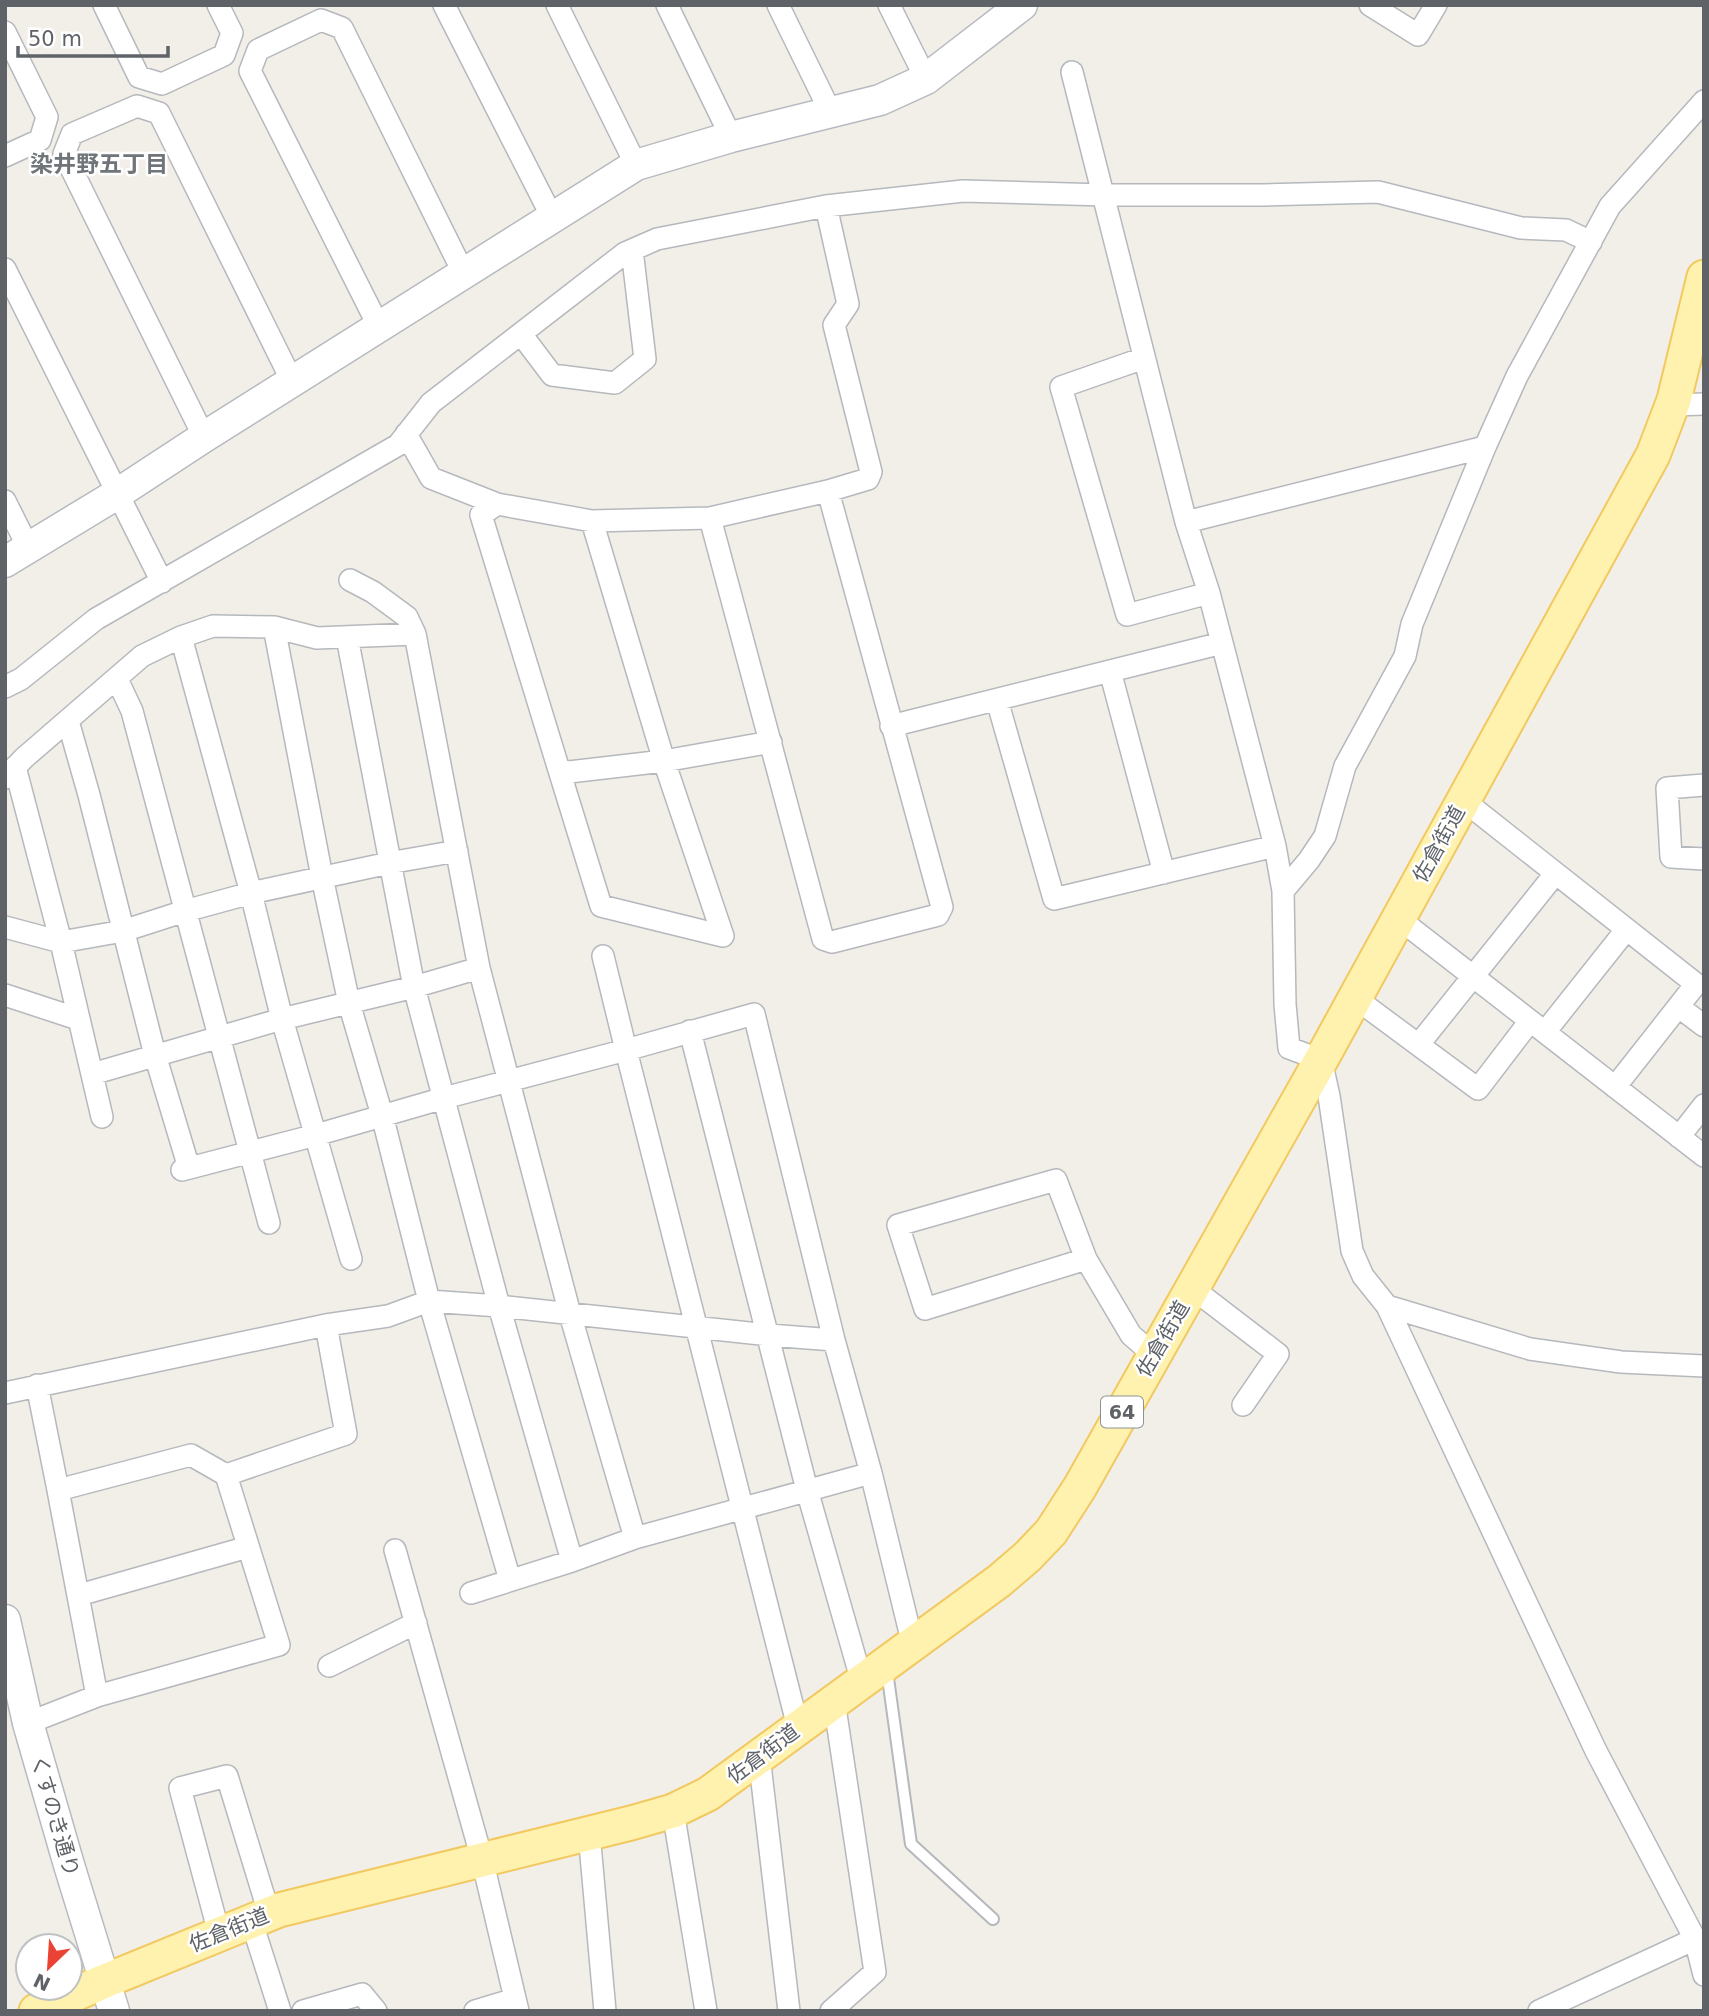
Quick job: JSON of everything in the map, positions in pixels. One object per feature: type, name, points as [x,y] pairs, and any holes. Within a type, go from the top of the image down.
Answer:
[{"type":"main road","name":"佐倉街道","points":[[36,2011],[109,1996],[219,1933],[260,1917],[673,1811],[708,1794],[874,1674],[1027,1557],[1051,1532],[1080,1487],[1321,1060],[1653,454],[1688,405],[1704,277]]},
{"type":"street","points":[[104,5],[139,76],[162,84],[224,55],[232,33],[218,5]]},
{"type":"street","points":[[444,5],[552,217]]},
{"type":"street","points":[[557,5],[636,164]]},
{"type":"street","points":[[667,5],[731,137]]},
{"type":"street","points":[[778,5],[831,113]]},
{"type":"street","points":[[889,5],[926,79]]},
{"type":"street","points":[[1370,5],[1418,35],[1436,5]]},
{"type":"street","points":[[5,501],[17,555],[636,164],[880,100],[926,79],[1009,10]]},
{"type":"street","points":[[379,327],[250,71],[258,50],[321,20],[341,28],[464,274]]},
{"type":"street","points":[[5,32],[47,117],[40,140],[5,156]]},
{"type":"street","points":[[1072,72],[1186,522],[1209,593],[1275,846],[1283,891],[1285,1004],[1289,1048],[1321,1060],[1329,1096],[1352,1251],[1363,1276],[1387,1306],[1596,1751],[1695,1939],[1704,1972]]},
{"type":"street","points":[[1283,891],[1325,836],[1345,766],[1405,656],[1412,624],[1517,376],[1610,206],[1704,102]]},
{"type":"street","points":[[204,437],[64,153],[72,134],[137,106],[159,113],[292,381]]},
{"type":"street","points":[[5,687],[21,679],[96,618],[398,445],[431,403],[625,253],[657,239],[826,206],[963,191],[1105,195],[1378,192],[1521,228],[1566,230],[1591,242]]},
{"type":"street","points":[[406,434],[431,478],[497,504],[592,520],[710,518],[868,479],[871,472],[834,325],[848,304],[826,206]]},
{"type":"street","points":[[521,334],[552,375],[615,383],[645,359],[632,250]]},
{"type":"street","points":[[5,269],[162,582]]},
{"type":"street","points":[[1144,358],[1061,387],[1128,615],[1209,593]]},
{"type":"street","points":[[1186,522],[1485,447]]},
{"type":"street","points":[[710,518],[824,939],[832,942],[938,915],[942,907],[828,491]]},
{"type":"street","points":[[497,504],[481,515],[601,906],[723,936],[664,761],[592,520]]},
{"type":"street","points":[[350,580],[373,592],[407,617],[415,634],[479,968],[570,1314],[635,1538]]},
{"type":"street","points":[[102,1117],[61,942],[10,772],[142,656],[181,637],[214,626],[274,626],[317,638],[415,634]]},
{"type":"street","points":[[274,626],[349,1003],[382,1115],[429,1301],[510,1580]]},
{"type":"street","points":[[181,637],[251,893],[282,1019],[351,1259]]},
{"type":"street","points":[[347,637],[414,987],[499,1306],[572,1561]]},
{"type":"street","points":[[891,726],[1222,643]]},
{"type":"street","points":[[1110,671],[1164,873]]},
{"type":"street","points":[[117,679],[132,711],[269,1223]]},
{"type":"street","points":[[997,700],[1055,899],[1275,846]]},
{"type":"street","points":[[68,721],[185,1169],[754,1014],[913,1645]]},
{"type":"street","points":[[559,770],[569,772],[664,761],[771,743]]},
{"type":"street","points":[[1704,785],[1667,788],[1671,858],[1704,859]]},
{"type":"street","points":[[1463,800],[1696,984],[1615,1087]]},
{"type":"street","points":[[5,927],[61,942],[123,932],[251,893],[457,851]]},
{"type":"street","points":[[1419,1044],[1555,874]]},
{"type":"street","points":[[1398,918],[1704,1156]]},
{"type":"street","points":[[1355,998],[1478,1089],[1626,930]]},
{"type":"street","points":[[603,956],[798,1727]]},
{"type":"street","points":[[92,1074],[282,1019],[414,987],[479,968]]},
{"type":"street","points":[[5,995],[78,1019]]},
{"type":"street","points":[[1678,1007],[1704,1026]]},
{"type":"street","points":[[691,1031],[807,1490],[874,1674]]},
{"type":"street","points":[[1679,1136],[1704,1105]]},
{"type":"street","points":[[1086,1259],[925,1309],[898,1226],[1056,1180],[1086,1259],[1131,1335],[1154,1354]]},
{"type":"street","points":[[1192,1288],[1278,1354],[1243,1405]]},
{"type":"street","points":[[5,1393],[326,1325],[388,1316],[429,1301],[834,1340]]},
{"type":"street","points":[[1387,1306],[1530,1349],[1621,1362],[1704,1366]]},
{"type":"street","points":[[226,1475],[346,1434],[326,1325]]},
{"type":"street","points":[[37,1385],[97,1696]]},
{"type":"street","points":[[28,1723],[97,1696],[279,1645],[226,1475],[191,1455],[58,1490]]},
{"type":"street","points":[[471,1593],[635,1538],[871,1473]]},
{"type":"street","points":[[79,1595],[248,1547]]},
{"type":"street","points":[[395,1550],[482,1859],[517,2005],[475,2011]]},
{"type":"street","name":"くすのき通り","points":[[5,1620],[28,1723],[109,1996]]},
{"type":"street","points":[[329,1666],[416,1623]]},
{"type":"street","points":[[831,2011],[874,1972],[834,1701]]},
{"type":"street","points":[[759,1756],[789,2011]]},
{"type":"street","points":[[219,1933],[180,1788],[227,1776],[279,2011]]},
{"type":"street","points":[[673,1811],[706,2011]]},
{"type":"street","points":[[589,1833],[605,2011]]},
{"type":"street","points":[[1539,2011],[1695,1939]]},
{"type":"street","points":[[303,2011],[362,1994],[376,2011]]},
{"type":"lane","points":[[874,1674],[911,1844],[993,1919]]},
{"type":"district","name":"染井野五丁目","points":[[99,164]]}]
